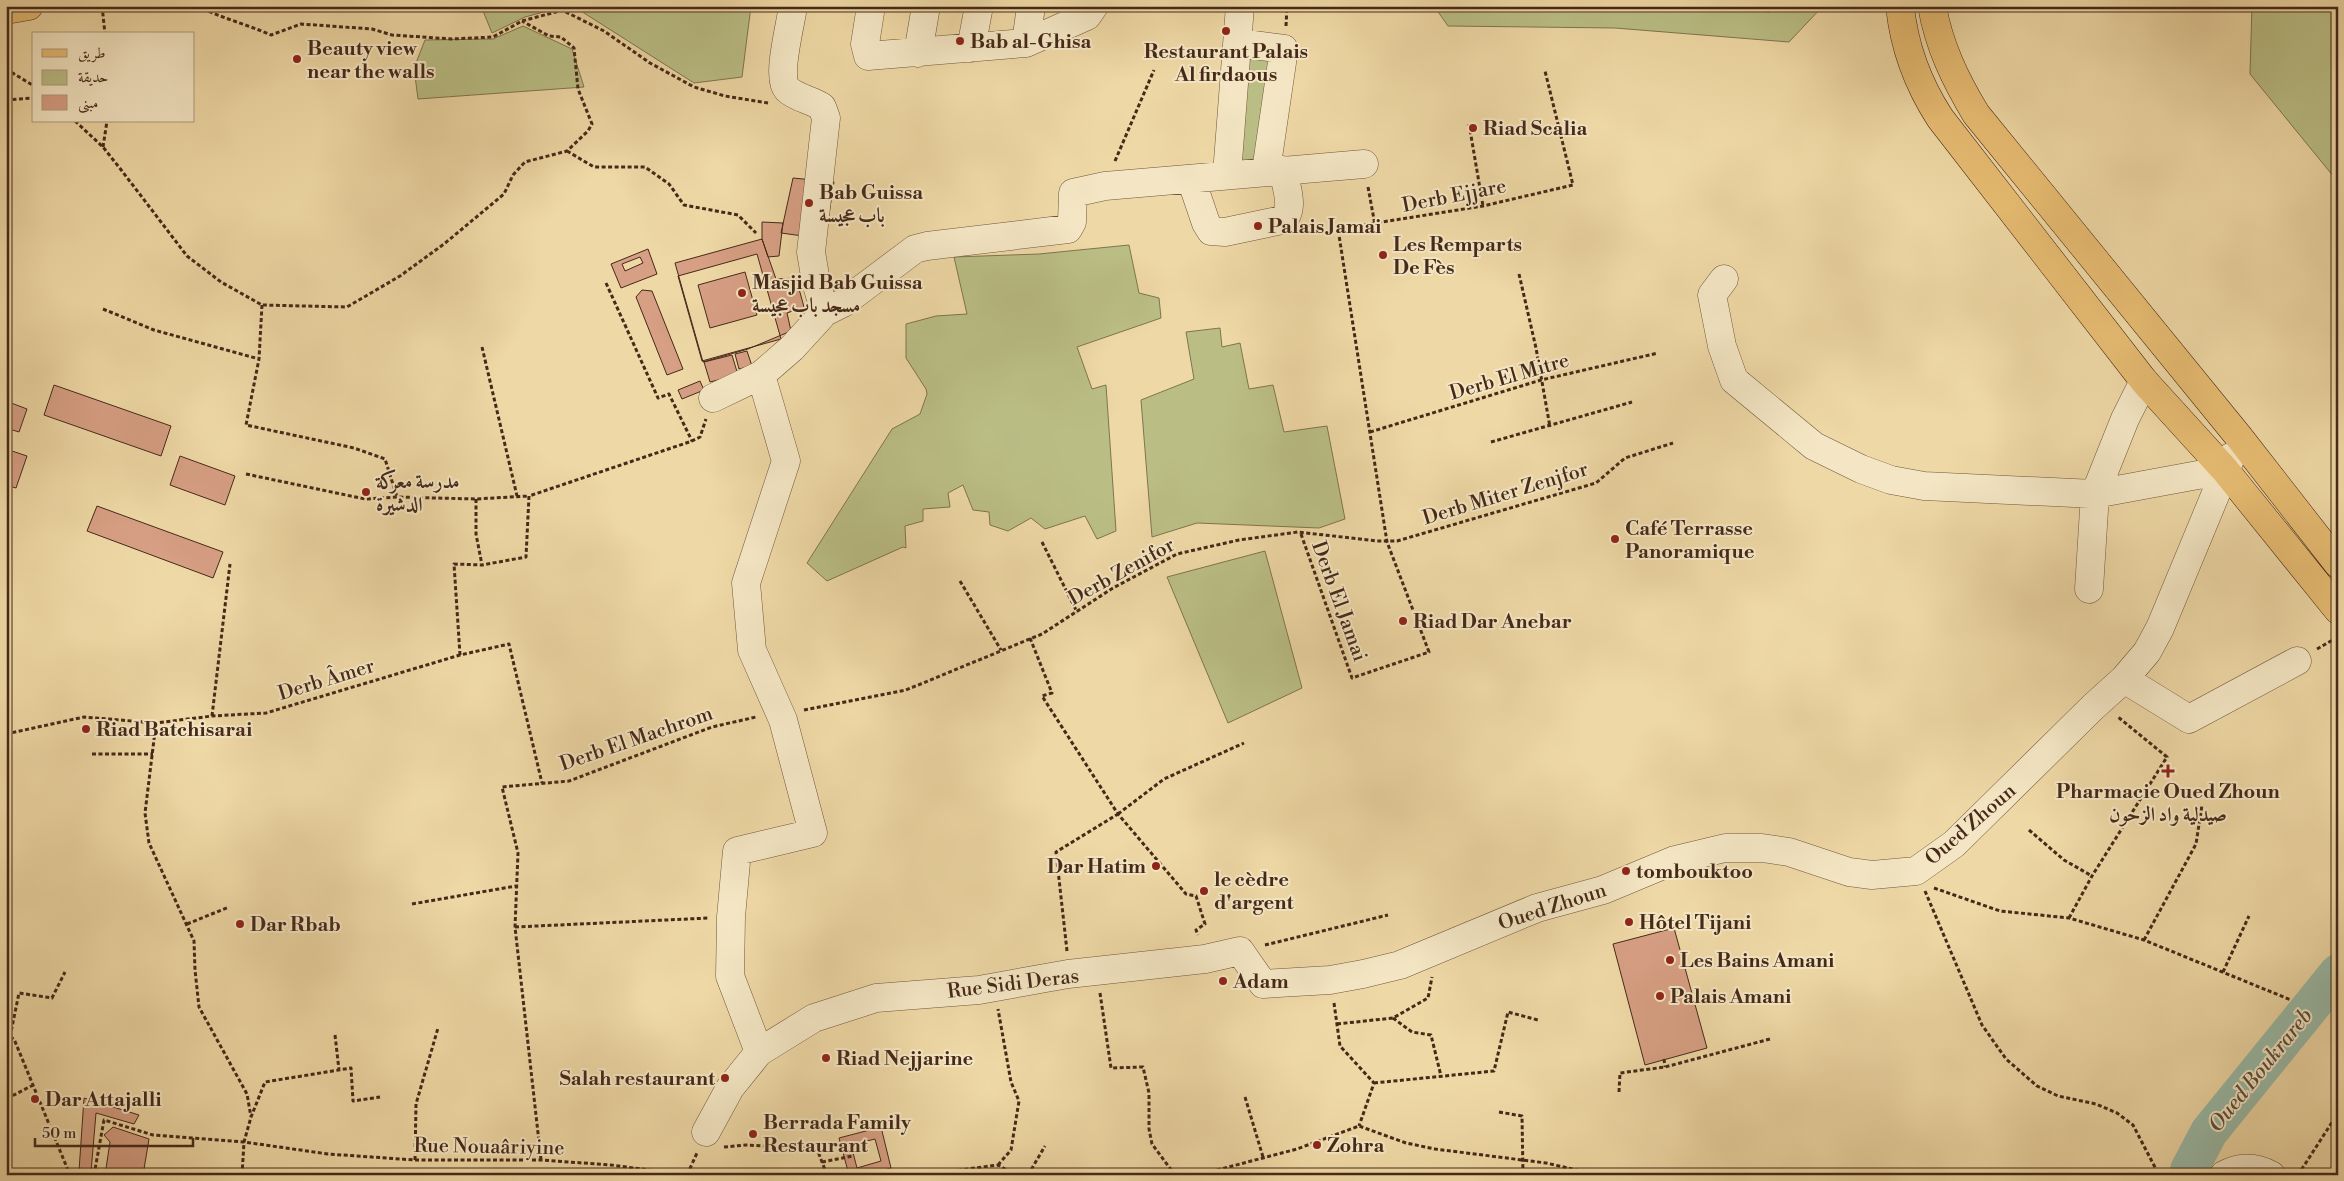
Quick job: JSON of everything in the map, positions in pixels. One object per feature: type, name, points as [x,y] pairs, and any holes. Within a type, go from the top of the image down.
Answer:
[{"type":"main road","points":[[6,10],[28,6]]},
{"type":"main road","points":[[1900,6],[1904,31],[1913,63],[1924,91],[1940,118],[2144,381],[2225,470],[2338,610]]},
{"type":"main road","points":[[1932,6],[1936,29],[1947,60],[1976,114],[2240,437],[2338,564]]},
{"type":"street","points":[[793,6],[782,73],[784,85],[791,92],[822,107],[826,118],[811,252],[816,282],[825,312]]},
{"type":"street","points":[[871,6],[865,44],[868,56],[1026,43],[1087,16],[1094,6]]},
{"type":"street","points":[[918,53],[926,6]]},
{"type":"street","points":[[971,48],[978,6]]},
{"type":"street","points":[[1026,43],[1031,6]]},
{"type":"street","points":[[1228,174],[1240,6]]},
{"type":"street","points":[[1191,179],[1206,223],[1211,231],[1226,232],[1282,220],[1287,217],[1290,208],[1274,170],[1284,49],[1238,43]]},
{"type":"street","points":[[713,398],[761,375],[792,348],[825,312],[843,303],[916,249],[927,246],[1068,229],[1072,222],[1073,193],[1105,186],[1274,170],[1364,164]]},
{"type":"street","points":[[1724,278],[1712,295],[1714,313],[1722,346],[1734,380],[1814,446],[1861,469],[1891,480],[1924,486],[2095,494],[2225,470]]},
{"type":"street","points":[[759,1052],[730,976],[737,852],[813,833],[780,715],[752,650],[746,583],[786,461],[761,375]]},
{"type":"street","points":[[2089,589],[2095,494],[2125,419],[2144,381]]},
{"type":"street","name":"Oued Zhoun","points":[[1240,951],[1263,984],[1330,980],[1364,974],[1400,965],[1537,908],[1603,890],[1675,860],[1725,848],[1762,848],[1789,852],[1849,872],[1919,877],[2124,678],[2147,652],[2160,628],[2240,437]]},
{"type":"street","points":[[2124,678],[2189,719],[2297,661]]},
{"type":"street","name":"Rue Sidi Deras","points":[[712,1140],[730,1088],[759,1052],[814,1018],[876,998],[995,987],[1069,974],[1205,960],[1240,951]]},
{"type":"street","points":[[2224,1175],[2233,1170],[2245,1168],[2262,1170],[2271,1175]]},
{"type":"path","points":[[102,6],[105,32]]},
{"type":"path","points":[[197,6],[218,16],[234,20],[270,35],[300,24],[372,29],[392,35],[452,39],[475,36],[493,37],[522,21],[562,10]]},
{"type":"path","points":[[554,6],[604,31],[650,63],[694,87],[725,96],[772,103]]},
{"type":"path","points":[[1754,6],[1758,9],[1769,11],[1774,6]]},
{"type":"path","points":[[76,122],[103,147],[187,256],[221,282],[262,305],[347,307],[400,276],[444,244],[504,194],[513,174],[525,162],[567,150],[588,131],[592,124],[578,89],[574,48],[561,37],[549,36],[522,21]]},
{"type":"path","points":[[6,69],[32,85]]},
{"type":"path","points":[[1105,186],[1154,70]]},
{"type":"path","name":"Derb Ejjare","points":[[1370,432],[1338,230],[1483,206],[1573,185],[1545,71]]},
{"type":"path","points":[[6,100],[32,98]]},
{"type":"path","points":[[103,147],[107,122]]},
{"type":"path","points":[[1470,124],[1483,206]]},
{"type":"path","points":[[567,150],[594,167],[645,167],[669,184],[684,206],[738,215],[756,232]]},
{"type":"path","points":[[1364,164],[1375,224]]},
{"type":"path","points":[[1519,274],[1550,427]]},
{"type":"path","points":[[606,284],[658,398],[669,394],[692,441]]},
{"type":"path","points":[[262,305],[260,359],[246,425],[354,448],[385,459],[397,497]]},
{"type":"path","points":[[103,309],[154,330],[260,359]]},
{"type":"path","points":[[482,346],[518,496]]},
{"type":"path","name":"Derb El Mitre","points":[[1370,432],[1541,380],[1658,353]]},
{"type":"path","points":[[246,474],[365,499],[397,497],[476,499],[529,496],[700,437],[713,398]]},
{"type":"path","points":[[1491,442],[1550,427],[1632,402]]},
{"type":"path","points":[[1370,432],[1387,542]]},
{"type":"path","name":"Derb Miter Zenjfor","points":[[1398,541],[1596,483],[1625,458],[1673,442]]},
{"type":"path","points":[[460,655],[454,564],[482,565],[526,557],[529,496]]},
{"type":"path","points":[[476,499],[476,534],[482,565]]},
{"type":"path","name":"Derb Zenifor","points":[[1001,650],[1042,634],[1113,588],[1177,554],[1239,540],[1298,532],[1300,534],[1387,542],[1398,541]]},
{"type":"path","name":"Derb El Jamai","points":[[1300,534],[1352,678],[1430,652],[1387,542]]},
{"type":"path","points":[[1042,542],[1077,612]]},
{"type":"path","points":[[212,716],[230,564]]},
{"type":"path","points":[[960,581],[1001,650]]},
{"type":"path","points":[[1030,638],[1052,693],[1042,696],[1118,814],[1186,894],[1196,896],[1205,924],[1196,930],[1205,960]]},
{"type":"path","name":"Derb Âmer","points":[[6,734],[84,717],[156,723],[212,716],[266,713],[460,655],[509,644],[542,783]]},
{"type":"path","name":"Derb El Machrom","points":[[516,886],[518,853],[502,787],[569,780],[712,727],[906,690],[1001,650]]},
{"type":"path","points":[[2069,918],[2092,876],[2167,757],[2115,715]]},
{"type":"path","points":[[156,723],[145,813],[149,843],[194,941],[199,1007],[247,1094],[251,1116]]},
{"type":"path","points":[[1069,974],[1056,852],[1118,814],[1164,779],[1244,743]]},
{"type":"path","points":[[92,754],[153,754]]},
{"type":"path","points":[[2144,940],[2196,844],[2202,805]]},
{"type":"path","points":[[2029,830],[2064,860],[2092,876]]},
{"type":"path","points":[[1919,877],[2000,911],[2069,918],[2144,940],[2291,1000]]},
{"type":"path","points":[[1919,877],[1982,1025],[2006,1059],[2037,1086],[2058,1096],[2096,1104],[2117,1113],[2133,1125],[2159,1175]]},
{"type":"path","points":[[412,904],[516,886],[515,927],[541,1160]]},
{"type":"path","points":[[187,924],[229,907]]},
{"type":"path","points":[[1240,951],[1388,915]]},
{"type":"path","points":[[2223,972],[2249,916]]},
{"type":"path","points":[[515,927],[732,917]]},
{"type":"path","points":[[1337,1024],[1393,1018],[1428,998],[1438,950]]},
{"type":"path","points":[[65,972],[52,998],[19,993],[8,1037],[14,1039],[70,1175]]},
{"type":"path","points":[[1099,972],[1111,1068],[1143,1067],[1149,1093],[1149,1129],[1152,1144],[1175,1175]]},
{"type":"path","points":[[1330,980],[1340,1046],[1374,1083]]},
{"type":"path","points":[[995,987],[1011,1082],[1019,1101],[1011,1150],[998,1165]]},
{"type":"path","points":[[1374,1083],[1494,1071],[1508,1012],[1538,1020]]},
{"type":"path","points":[[1393,1018],[1412,1032],[1431,1034],[1442,1076]]},
{"type":"path","points":[[415,1160],[416,1104],[438,1028]]},
{"type":"path","points":[[335,1034],[339,1070]]},
{"type":"path","points":[[1619,1092],[1620,1073],[1665,1066],[1770,1039]]},
{"type":"path","points":[[1664,1059],[1665,1066]]},
{"type":"path","points":[[242,1175],[244,1142],[251,1116],[265,1082],[351,1068],[353,1101],[380,1097]]},
{"type":"path","points":[[1359,1126],[1374,1083]]},
{"type":"path","points":[[6,1096],[14,1096],[33,1086]]},
{"type":"path","points":[[1245,1097],[1263,1157]]},
{"type":"path","points":[[1499,1112],[1522,1116],[1521,1160],[1523,1175]]},
{"type":"path","points":[[2298,1175],[2338,1113]]},
{"type":"path","name":"Rue Nouaâriyine","points":[[94,1175],[104,1120],[153,1135],[244,1142],[328,1154],[415,1160],[541,1160],[611,1165],[687,1175],[712,1140]]},
{"type":"path","points":[[1198,1175],[1297,1149],[1359,1126],[1415,1145],[1546,1163],[1598,1175]]},
{"type":"path","points":[[712,1140],[746,1145],[817,1150],[827,1175]]},
{"type":"path","points":[[1028,1175],[1045,1146]]},
{"type":"path","points":[[822,1162],[853,1156]]},
{"type":"path","points":[[953,1175],[960,1170],[998,1165],[1014,1175]]},
{"type":"green space","points":[[481,6],[548,6],[555,9],[525,17],[492,33]]},
{"type":"green space","points":[[573,6],[751,6],[742,77],[694,83]]},
{"type":"green space","points":[[1434,6],[1823,6],[1789,42],[1615,28],[1448,26]]},
{"type":"green space","points":[[2252,6],[2338,6],[2338,182],[2250,74]]},
{"type":"green space","points":[[523,26],[572,49],[584,87],[418,99],[414,68],[425,40],[493,39]]},
{"type":"green space","points":[[1241,45],[1284,50],[1266,180],[1229,183]]},
{"type":"green space","points":[[1129,245],[1139,293],[1159,298],[1161,318],[1077,347],[1092,389],[1106,385],[1116,531],[1097,539],[1085,516],[1045,529],[1031,518],[1008,531],[990,525],[989,512],[973,510],[963,485],[948,493],[950,507],[923,509],[923,521],[905,526],[906,548],[903,547],[827,581],[807,563],[892,429],[920,414],[927,394],[926,389],[906,358],[906,324],[936,316],[967,314],[954,257],[1039,254]]},
{"type":"green space","points":[[1220,328],[1222,347],[1240,343],[1249,389],[1273,385],[1284,432],[1327,426],[1345,519],[1319,528],[1197,523],[1152,537],[1141,400],[1194,379],[1186,332]]},
{"type":"green space","points":[[1265,551],[1302,688],[1228,723],[1167,577]]},
{"type":"building","name":"Bab Guissa باب عجيسة","points":[[793,178],[834,182],[825,239],[781,233]]},
{"type":"building","points":[[762,222],[783,223],[779,256],[768,257],[762,239]]},
{"type":"building","name":"Masjid Bab Guissa مسجد باب عجيسة","points":[[762,239],[776,279],[796,278],[804,307],[787,313],[791,331],[748,349],[703,362],[675,263]]},
{"type":"building","points":[[648,249],[657,274],[621,288],[611,264]],"holes":[[[640,257],[643,263],[625,271],[622,264]]]},
{"type":"building","points":[[757,254],[781,339],[702,361],[678,276]],"holes":[[[745,272],[757,315],[710,328],[698,285]]]},
{"type":"building","points":[[642,290],[652,291],[683,369],[667,375],[636,297]]},
{"type":"building","points":[[747,351],[752,366],[739,369],[735,354]]},
{"type":"building","points":[[732,355],[738,375],[710,382],[704,362]]},
{"type":"building","points":[[700,381],[704,390],[682,399],[678,390]]},
{"type":"building","points":[[54,385],[171,426],[161,456],[44,415]]},
{"type":"building","points":[[6,401],[27,409],[19,432],[6,428]]},
{"type":"building","points":[[6,449],[27,456],[16,488],[6,485]]},
{"type":"building","points":[[180,456],[235,476],[225,505],[170,485]]},
{"type":"building","points":[[97,506],[223,552],[213,578],[87,531]]},
{"type":"building","name":"Palais Amani","points":[[1674,928],[1707,1048],[1645,1065],[1613,944]]},
{"type":"building","points":[[84,1098],[139,1115],[134,1124],[96,1113],[91,1172],[79,1171]]},
{"type":"building","points":[[113,1127],[149,1139],[143,1175],[105,1175],[110,1142],[104,1135]]},
{"type":"building","points":[[881,1127],[891,1168],[864,1175],[849,1175],[839,1138]],"holes":[[[875,1139],[881,1161],[857,1168],[851,1145]]]},
{"type":"waterway","name":"Oued Boukrareb","points":[[2189,1170],[2209,1132],[2338,973]]},
{"type":"place","name":"Restaurant Palais Al firdaous","points":[[1226,31]]},
{"type":"place","name":"Bab al-Ghisa","points":[[960,41]]},
{"type":"place","name":"Beauty view near the walls","points":[[297,59]]},
{"type":"place","name":"Riad Scalia","points":[[1473,128]]},
{"type":"place","name":"Bab Guissa باب عجيسة","points":[[809,203]]},
{"type":"place","name":"Palais Jamai","points":[[1258,226]]},
{"type":"place","name":"Les Remparts De Fès","points":[[1383,255]]},
{"type":"place","name":"Masjid Bab Guissa مسجد باب عجيسة","points":[[742,293]]},
{"type":"place","name":"مدرسة معركة الدشيرة","points":[[366,492]]},
{"type":"place","name":"Café Terrasse Panoramique","points":[[1615,539]]},
{"type":"place","name":"Riad Dar Anebar","points":[[1403,621]]},
{"type":"place","name":"Riad Batchisarai","points":[[86,729]]},
{"type":"place","name":"Pharmacie Oued Zhoun صيدلية واد الزحون","points":[[2168,771]]},
{"type":"place","name":"Dar Hatim","points":[[1156,866]]},
{"type":"place","name":"tombouktoo","points":[[1626,871]]},
{"type":"place","name":"le cèdre d'argent","points":[[1204,891]]},
{"type":"place","name":"Hôtel Tijani","points":[[1629,922]]},
{"type":"place","name":"Dar Rbab","points":[[240,924]]},
{"type":"place","name":"Les Bains Amani","points":[[1670,960]]},
{"type":"place","name":"Adam","points":[[1223,981]]},
{"type":"place","name":"Palais Amani","points":[[1660,996]]},
{"type":"place","name":"Riad Nejjarine","points":[[826,1058]]},
{"type":"place","name":"Salah restaurant","points":[[725,1078]]},
{"type":"place","name":"Dar Attajalli","points":[[35,1099]]},
{"type":"place","name":"Berrada Family Restaurant","points":[[753,1134]]},
{"type":"place","name":"Zohra","points":[[1317,1145]]}]
